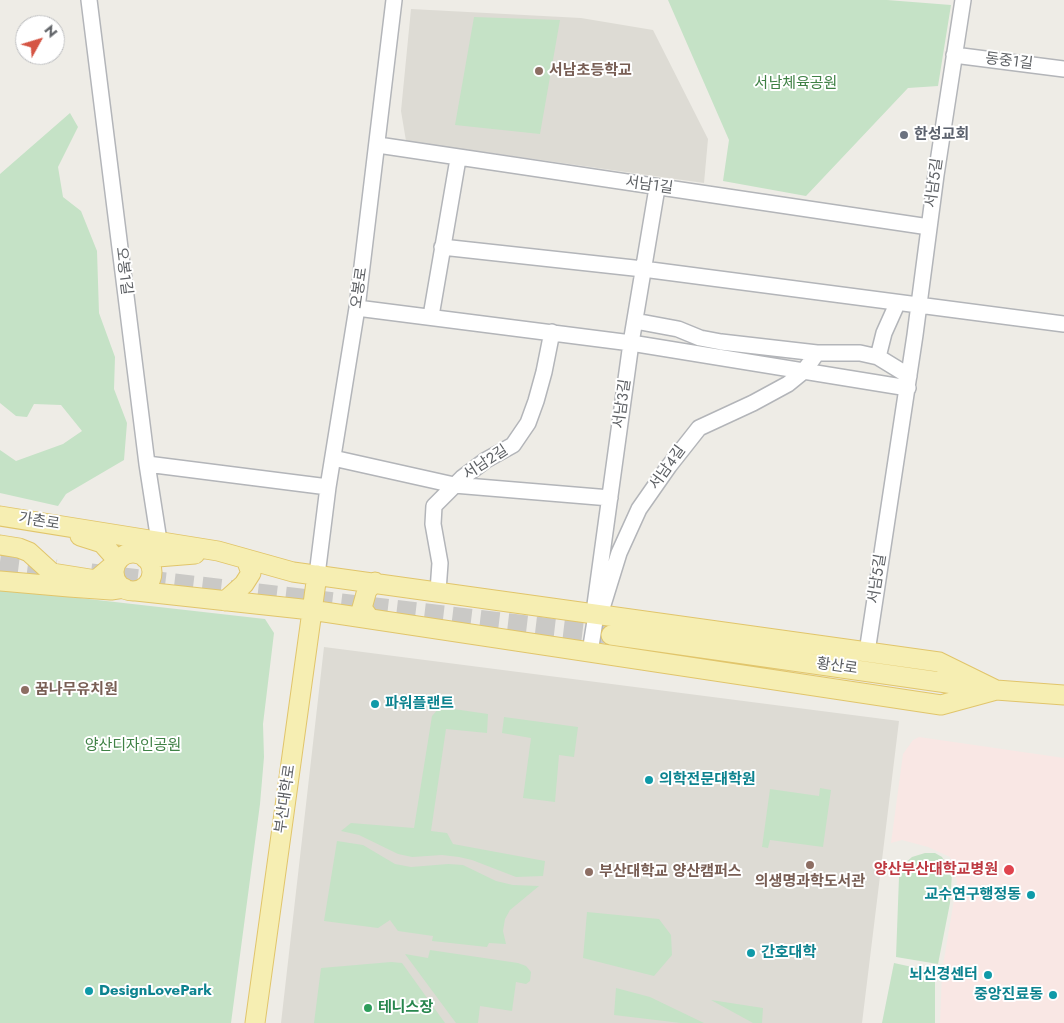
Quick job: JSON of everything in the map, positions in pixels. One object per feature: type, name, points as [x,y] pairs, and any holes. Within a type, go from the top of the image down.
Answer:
[{"type":"main road","name":"가촌로","points":[[0,516],[218,551],[293,572],[939,662],[996,690]]},
{"type":"main road","points":[[0,520],[8,524],[86,537],[102,543],[118,561]]},
{"type":"main road","points":[[0,546],[25,550],[52,573],[96,580],[118,561],[128,554],[140,555],[150,562],[152,574],[146,585],[130,589],[119,584],[115,573],[118,561]]},
{"type":"main road","points":[[7,582],[26,571],[29,564],[25,550]]},
{"type":"main road","points":[[146,558],[218,551]]},
{"type":"main road","points":[[224,601],[244,584],[251,573],[246,559]]},
{"type":"main road","name":"부산대학로","points":[[255,1023],[317,574]]},
{"type":"main road","points":[[7,582],[111,590],[130,589],[311,610],[941,705],[996,690]]},
{"type":"main road","points":[[370,619],[362,608],[367,590],[375,582]]},
{"type":"main road","points":[[601,616],[599,639],[618,657]]},
{"type":"main road","name":"황산로","points":[[611,635],[996,690],[1064,695]]},
{"type":"street","name":"오봉1길","points":[[89,0],[147,464],[159,541]]},
{"type":"street","name":"오봉로","points":[[317,574],[328,487],[357,308],[394,0]]},
{"type":"street","name":"서남5길","points":[[867,652],[963,0]]},
{"type":"street","name":"동중1길","points":[[954,55],[1064,69]]},
{"type":"street","name":"서남1길","points":[[378,145],[458,159],[929,227]]},
{"type":"street","points":[[431,316],[458,159]]},
{"type":"street","name":"서남3길","points":[[601,616],[610,498],[656,188]]},
{"type":"street","points":[[442,247],[644,269],[919,307],[1064,324]]},
{"type":"street","points":[[878,357],[884,333],[897,304]]},
{"type":"street","points":[[357,308],[632,343],[804,371],[908,382]]},
{"type":"street","points":[[635,321],[678,329],[700,338],[720,342],[817,353],[860,353],[878,357],[908,382]]},
{"type":"street","name":"서남2길","points":[[438,591],[440,562],[433,524],[434,506],[454,484],[486,460],[513,445],[523,430],[536,401],[552,332]]},
{"type":"street","name":"서남4길","points":[[601,616],[619,553],[639,509],[699,428],[754,403],[788,384],[804,371],[817,353]]},
{"type":"street","points":[[333,458],[454,484],[610,498]]},
{"type":"street","points":[[147,464],[328,487]]},
{"type":"street","points":[[590,652],[601,616]]},
{"type":"shaded area","name":"서남초등학교","points":[[411,9],[581,18],[653,30],[708,139],[704,183],[406,141],[401,111]]},
{"type":"shaded area","name":"부산대학교 양산캠퍼스","points":[[324,647],[899,721],[862,1023],[281,1023]]},
{"type":"shaded area","name":"양산부산대학교병원","points":[[919,737],[1064,758],[1064,1023],[940,1023],[942,971],[957,882],[950,857],[928,847],[902,840],[891,843],[903,754],[913,740]]},
{"type":"green space","name":"서남체육공원","points":[[668,0],[887,0],[951,5],[938,86],[908,88],[806,196],[723,181],[729,140]]},
{"type":"green space","points":[[474,17],[560,20],[540,134],[455,125]]},
{"type":"green space","points":[[70,113],[78,127],[58,167],[63,197],[81,211],[97,251],[99,313],[115,357],[114,389],[127,423],[124,460],[66,494],[58,506],[0,493],[0,450],[16,461],[63,444],[82,431],[61,405],[34,404],[27,417],[16,416],[0,403],[0,174]]},
{"type":"green space","name":"양산디자인공원","points":[[0,589],[265,619],[274,633],[263,724],[264,757],[260,804],[231,1023],[0,1023]]},
{"type":"green space","points":[[440,707],[488,714],[487,733],[446,729],[431,831],[447,833],[453,844],[545,861],[543,876],[516,877],[459,857],[442,855],[412,857],[398,854],[359,835],[341,831],[351,823],[414,828],[432,716]]},
{"type":"green space","points":[[504,717],[578,727],[574,757],[559,755],[555,802],[523,798],[531,738],[502,733]]},
{"type":"green space","points":[[820,788],[831,790],[823,847],[770,840],[768,848],[762,847],[770,789],[819,796]]},
{"type":"green space","points":[[337,841],[363,845],[395,864],[411,867],[448,864],[463,865],[496,881],[513,885],[539,886],[510,910],[505,919],[503,931],[506,944],[489,943],[487,947],[432,941],[433,936],[398,931],[390,920],[378,928],[324,921]]},
{"type":"green space","points":[[925,853],[935,853],[942,857],[952,874],[950,903],[938,964],[896,957],[899,877],[904,864],[912,857]]},
{"type":"green space","points":[[587,912],[659,919],[671,935],[672,955],[654,976],[583,958]]},
{"type":"green space","points":[[430,950],[518,963],[526,966],[531,972],[530,981],[526,984],[516,982],[512,1011],[480,1006],[478,1023],[456,1023],[405,954],[428,958]]},
{"type":"green space","points":[[391,962],[402,963],[445,1023],[314,1023],[321,968]]},
{"type":"green space","points":[[894,963],[935,972],[935,1023],[882,1023]]},
{"type":"green space","points":[[616,988],[650,997],[704,1023],[681,1023],[614,1015]]},
{"type":"green space","points":[[711,1000],[763,1008],[762,1023],[753,1023]]},
{"type":"tunnel","points":[[0,562],[56,569]]},
{"type":"tunnel","points":[[91,573],[611,635]]},
{"type":"place","name":"서남초등학교","points":[[539,71]]},
{"type":"place","name":"한성교회","points":[[904,135]]},
{"type":"place","name":"꿈나무유치원","points":[[25,690]]},
{"type":"place","name":"파워플랜트","points":[[375,704]]},
{"type":"place","name":"의학전문대학원","points":[[649,780]]},
{"type":"place","name":"의생명과학도서관","points":[[810,865]]},
{"type":"place","name":"양산부산대학교병원","points":[[1009,870]]},
{"type":"place","name":"부산대학교 양산캠퍼스","points":[[589,872]]},
{"type":"place","name":"교수연구행정동","points":[[1031,895]]},
{"type":"place","name":"간호대학","points":[[751,953]]},
{"type":"place","name":"뇌신경센터","points":[[988,975]]},
{"type":"place","name":"DesignLovePark","points":[[89,991]]},
{"type":"place","name":"중앙진료동","points":[[1053,995]]},
{"type":"place","name":"테니스장","points":[[368,1008]]}]
